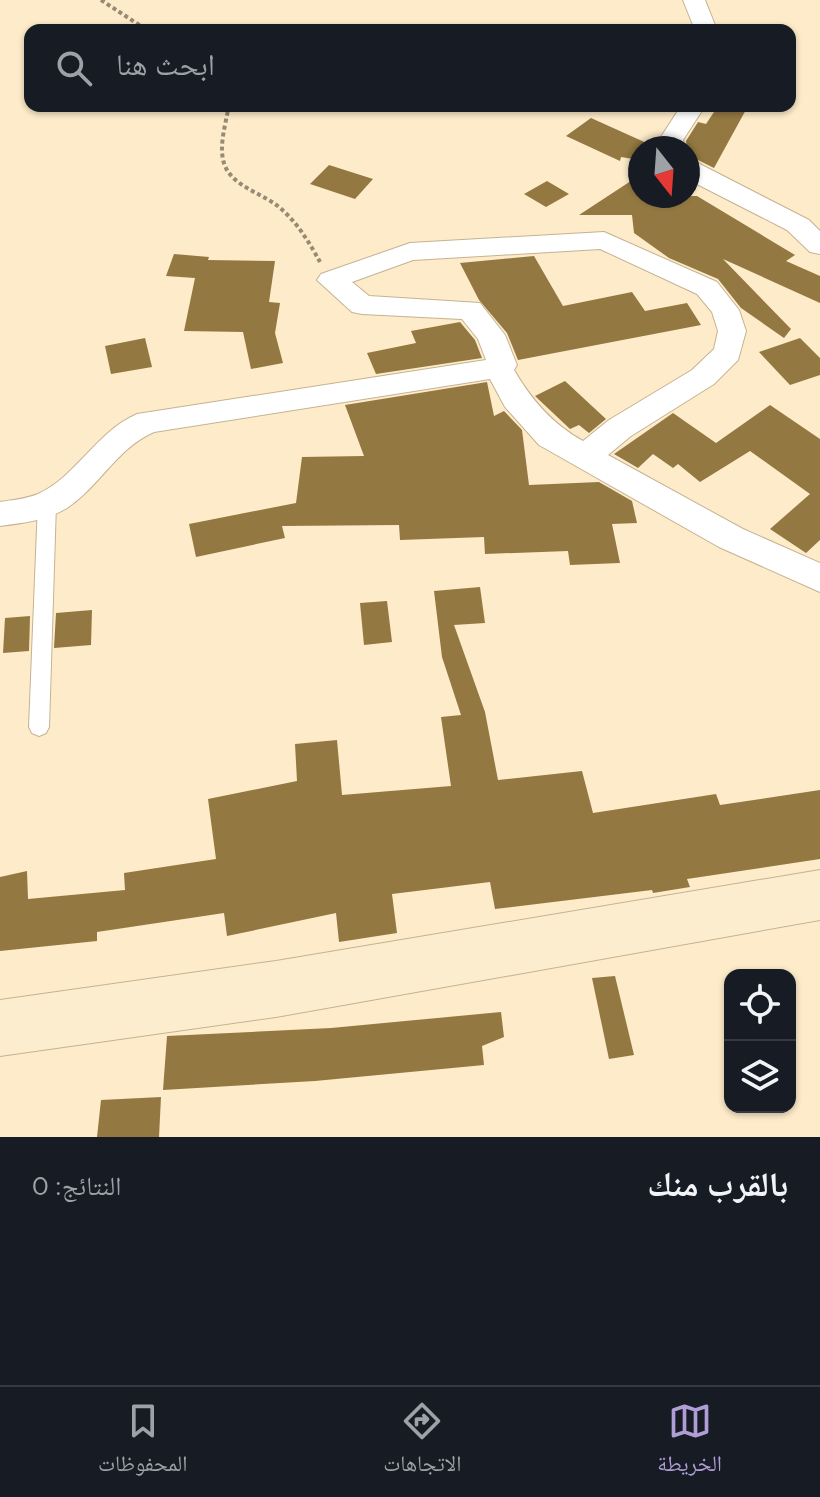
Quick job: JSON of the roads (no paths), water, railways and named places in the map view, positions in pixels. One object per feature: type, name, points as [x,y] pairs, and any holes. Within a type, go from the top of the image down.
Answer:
[{"type":"street","points":[[694,0],[704,24]]},
{"type":"street","points":[[674,136],[689,112]]},
{"type":"street","points":[[700,174],[798,225],[820,246]]},
{"type":"street","points":[[0,514],[58,498],[131,427],[502,365],[495,343],[470,310],[362,305],[331,280],[410,252],[604,240],[707,288],[725,310],[732,331],[728,353],[703,377],[620,428],[585,456]]},
{"type":"street","points":[[498,368],[516,399],[550,437],[731,538],[820,578]]},
{"type":"street","points":[[0,1028],[276,989],[820,895]]},
{"type":"lane","points":[[39,727],[47,503]]}]
